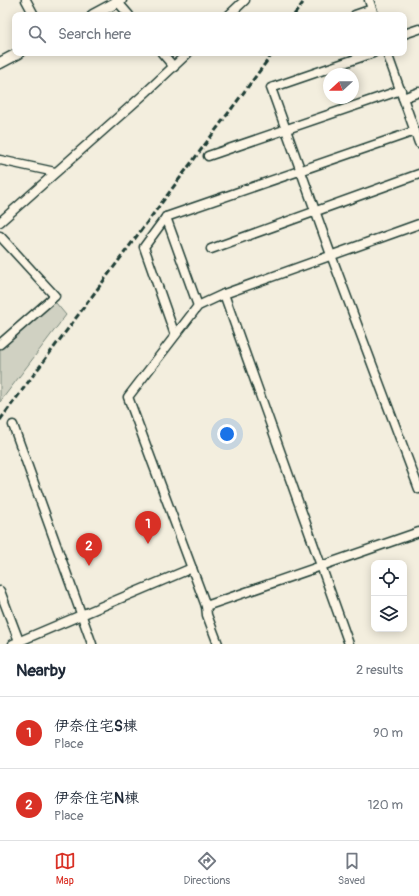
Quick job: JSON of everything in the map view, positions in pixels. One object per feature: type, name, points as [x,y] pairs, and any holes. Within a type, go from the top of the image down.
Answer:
[{"type":"street","points":[[26,0],[32,12]]},
{"type":"street","points":[[232,12],[245,0]]},
{"type":"street","points":[[369,0],[373,12]]},
{"type":"street","points":[[98,12],[118,1],[127,12]]},
{"type":"street","points":[[407,33],[419,29]]},
{"type":"street","points":[[0,62],[13,56]]},
{"type":"street","points":[[165,56],[174,67]]},
{"type":"street","points":[[0,222],[185,56]]},
{"type":"street","points":[[364,56],[271,88],[331,255],[419,489]]},
{"type":"street","points":[[388,56],[419,143]]},
{"type":"street","points":[[208,156],[402,94],[419,92]]},
{"type":"street","points":[[175,335],[144,247],[166,217],[415,131]]},
{"type":"street","points":[[0,160],[55,172]]},
{"type":"street","points":[[211,249],[419,174]]},
{"type":"street","points":[[166,217],[198,306]]},
{"type":"street","points":[[218,644],[207,615],[206,606],[128,397],[198,306],[224,294],[419,224]]},
{"type":"street","points":[[0,236],[55,296],[0,344]]},
{"type":"street","points":[[224,294],[349,644]]},
{"type":"street","points":[[13,425],[92,644]]},
{"type":"street","points":[[206,606],[419,532]]},
{"type":"street","points":[[0,592],[16,643],[192,568]]},
{"type":"shaded area","points":[[51,303],[56,303],[66,315],[0,402],[0,347]]},
{"type":"railway","points":[[296,12],[305,0]]},
{"type":"railway","points":[[0,420],[271,56]]},
{"type":"place","name":"伊奈住宅S棟","points":[[148,544]]},
{"type":"place","name":"伊奈住宅N棟","points":[[89,566]]}]
